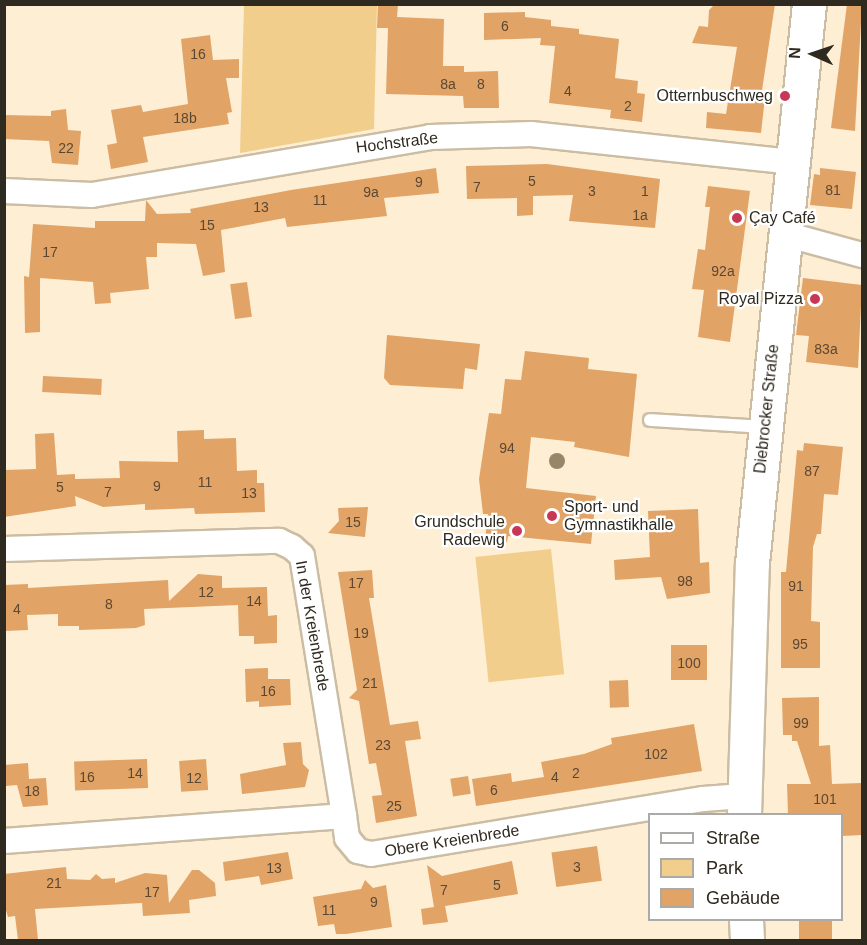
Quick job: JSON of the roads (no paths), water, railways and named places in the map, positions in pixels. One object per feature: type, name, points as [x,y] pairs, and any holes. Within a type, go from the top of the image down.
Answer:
[{"type":"main road","name":"Diebrocker Straße","points":[[743,805],[747,650],[765,427],[809,4]]},
{"type":"main road","points":[[746,921],[747,940]]},
{"type":"street","name":"Hochstraße","points":[[4,191],[92,195],[251,165],[442,137],[531,134],[792,162]]},
{"type":"street","points":[[785,234],[862,255]]},
{"type":"street","name":"In der Kreienbrede","points":[[4,549],[279,541],[292,547],[302,556],[344,816]]},
{"type":"street","name":"Obere Kreienbrede","points":[[344,816],[347,838],[358,851],[371,854],[703,799],[743,805]]},
{"type":"street","points":[[4,842],[344,816]]},
{"type":"lane","points":[[650,420],[765,427]]},
{"type":"place","name":"Otternbuschweg","points":[[785,96]]},
{"type":"place","name":"Çay Café","points":[[737,218]]},
{"type":"place","name":"Royal Pizza","points":[[815,299]]},
{"type":"place","name":"Sport- und Gymnastikhalle","points":[[552,516]]},
{"type":"place","name":"Grundschule Radewig","points":[[517,531]]}]
